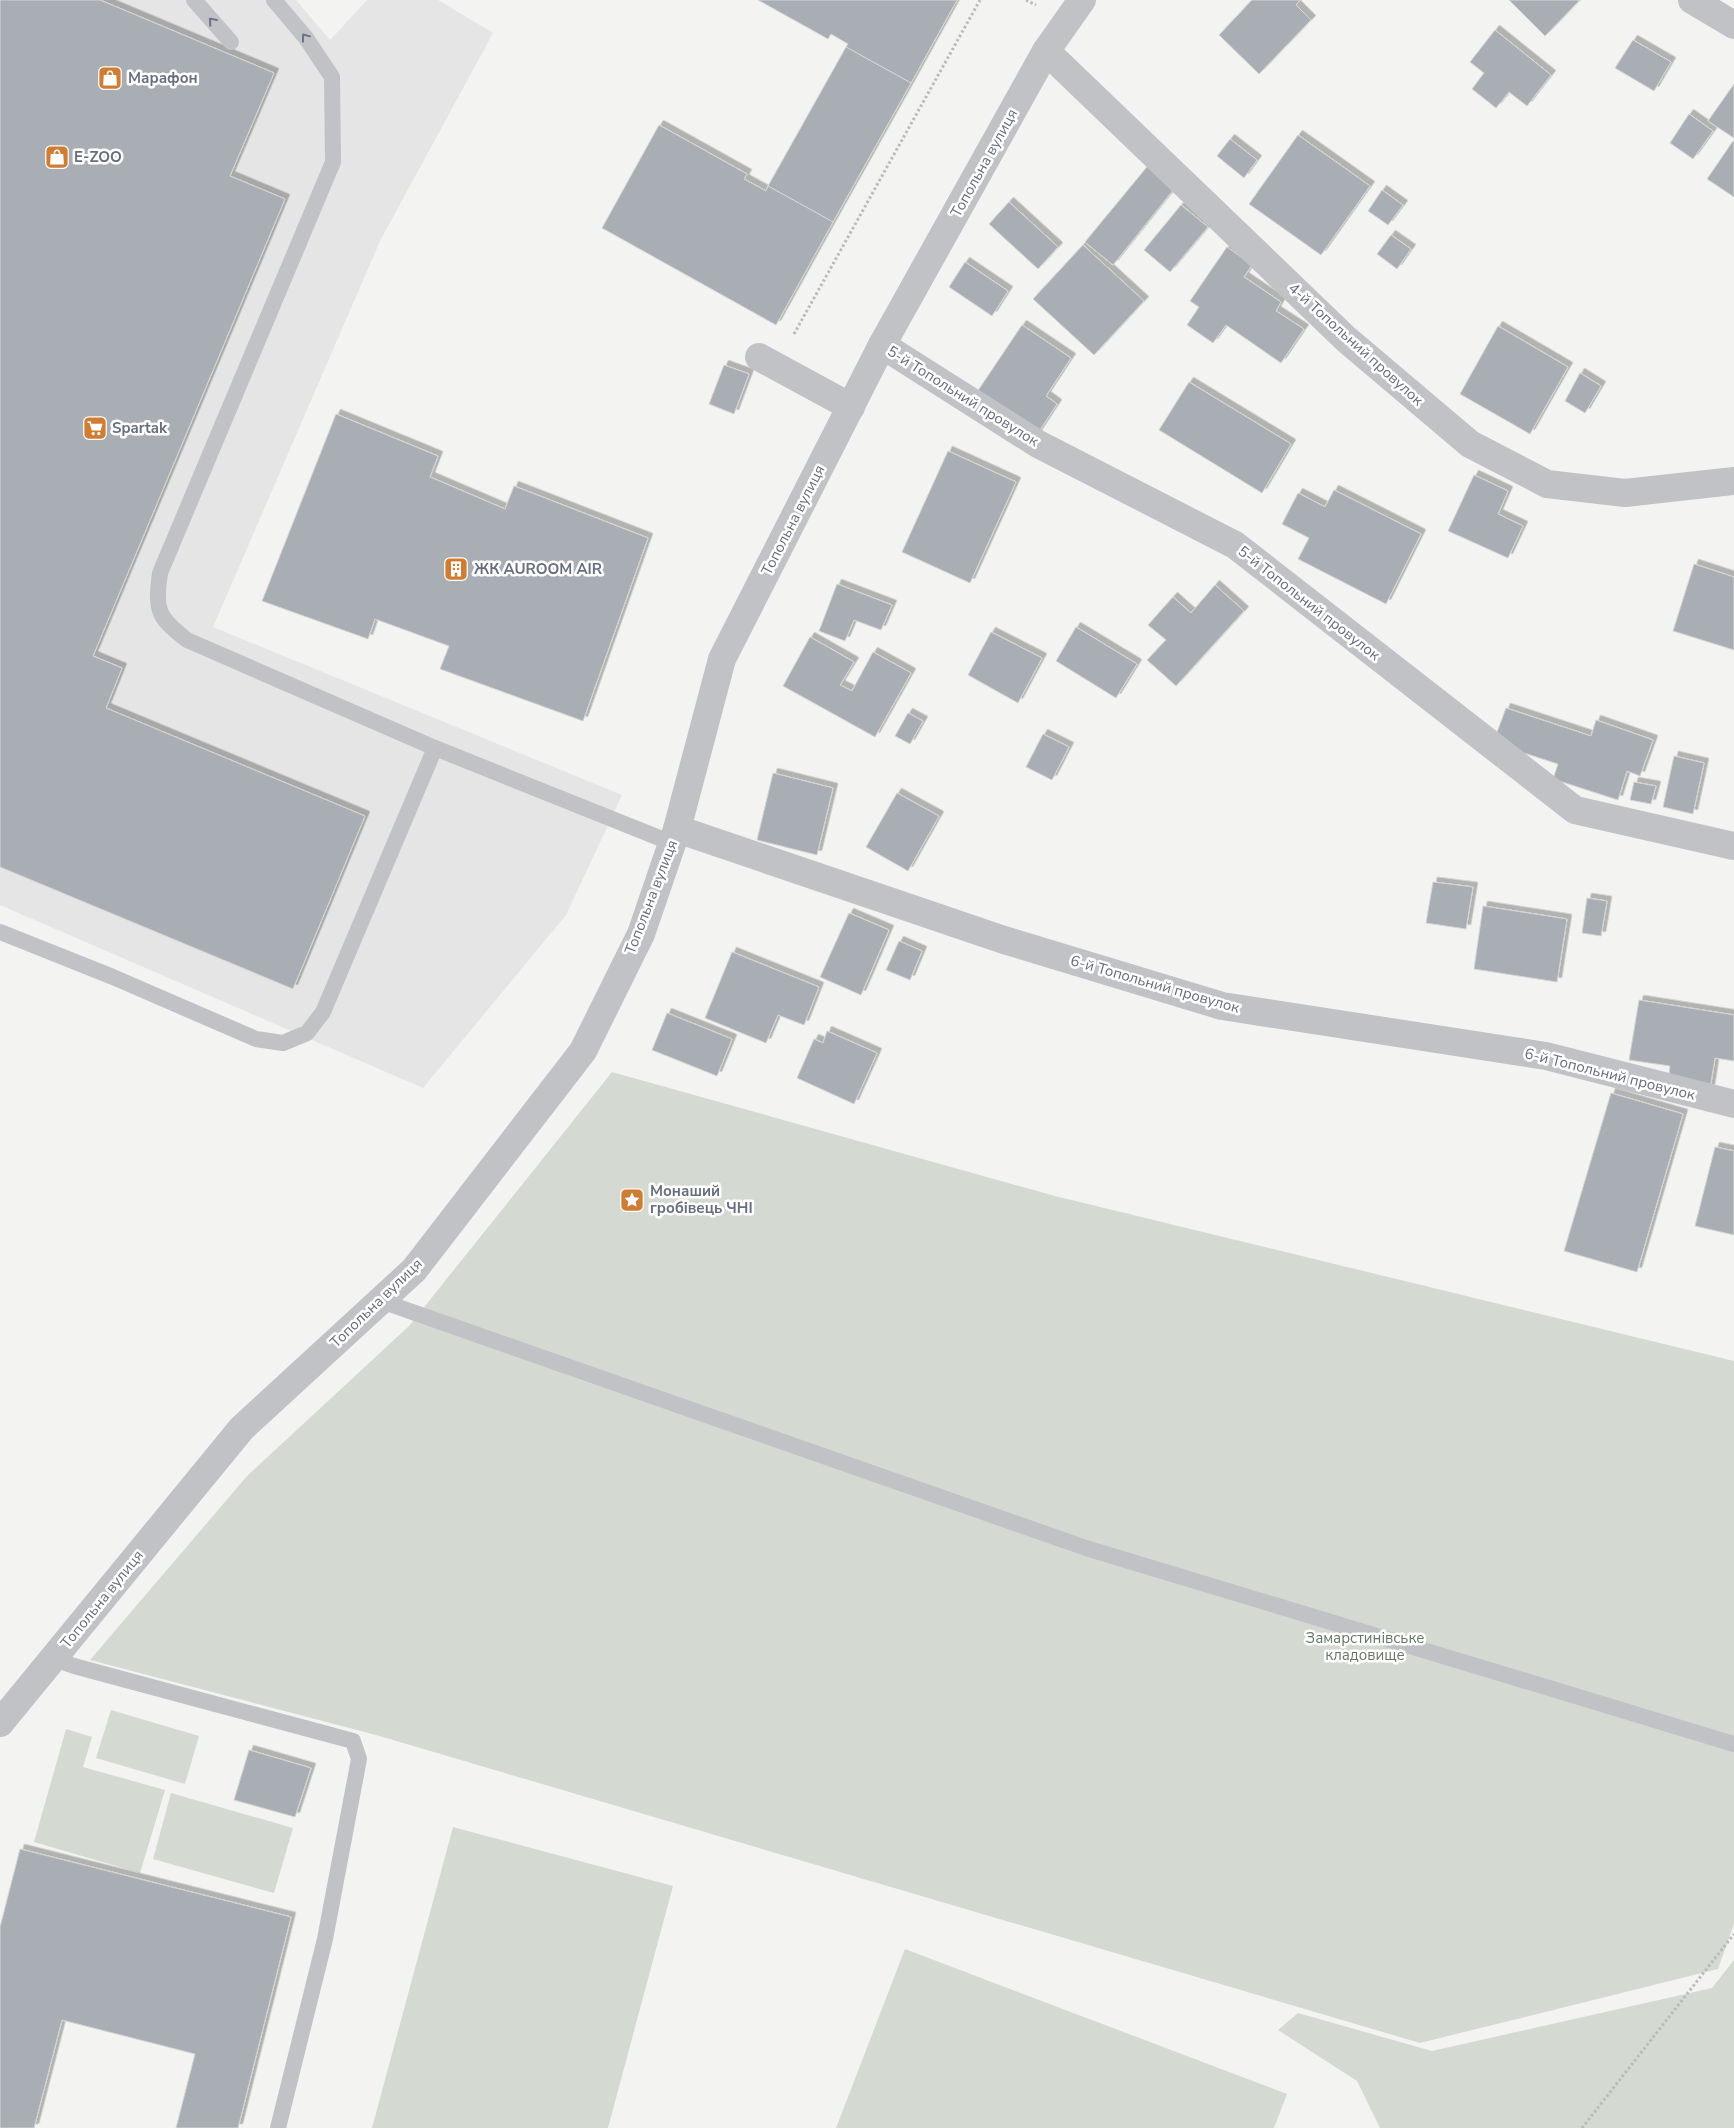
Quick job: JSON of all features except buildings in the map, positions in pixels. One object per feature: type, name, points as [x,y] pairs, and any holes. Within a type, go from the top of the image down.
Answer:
[{"type":"street","name":"Топольна вулиця","points":[[0,1724],[242,1428],[414,1270],[583,1051],[641,934],[674,836],[722,659],[882,345],[1046,51],[1082,0]]},
{"type":"street","points":[[1692,0],[1734,25]]},
{"type":"street","name":"4-й Топольний провулок","points":[[1046,51],[1346,339],[1470,444],[1547,484],[1625,493],[1734,481]]},
{"type":"street","name":"5-й Топольний провулок","points":[[882,345],[1038,444],[1235,545],[1575,810],[1734,846]]},
{"type":"street","points":[[759,357],[851,407]]},
{"type":"street","name":"6-й Топольний провулок","points":[[674,836],[1004,940],[1222,1006],[1546,1056],[1734,1104]]},
{"type":"lane","points":[[194,0],[231,42]]},
{"type":"lane","points":[[274,0],[306,38],[332,77],[333,162],[160,573],[157,600],[166,624],[187,640],[435,748],[674,836]]},
{"type":"lane","points":[[0,932],[113,977],[256,1039],[283,1043],[307,1033],[324,1012],[435,748]]},
{"type":"lane","points":[[381,1301],[1086,1548],[1734,1744]]},
{"type":"lane","points":[[54,1659],[354,1741],[359,1759],[325,1940],[278,2128]]},
{"type":"path","points":[[792,339],[980,0]]},
{"type":"path","points":[[1582,2128],[1734,1934]]},
{"type":"shaded area","points":[[0,0],[296,0],[330,40],[367,0],[438,0],[493,33],[380,241],[213,627],[622,795],[566,915],[423,1088],[0,905]]},
{"type":"green space","name":"Замарстинівське кладовище","points":[[612,1072],[1055,1196],[1734,1361],[1734,1924],[1718,1969],[1420,2043],[376,1735],[90,1660],[247,1476],[409,1326]]},
{"type":"green space","points":[[111,1710],[199,1736],[185,1784],[96,1758]]},
{"type":"green space","points":[[66,1729],[92,1737],[83,1767],[165,1790],[140,1873],[34,1842]]},
{"type":"green space","points":[[171,1793],[293,1828],[274,1893],[153,1859]]},
{"type":"green space","points":[[453,1827],[673,1886],[608,2128],[372,2128]]},
{"type":"green space","points":[[905,1949],[1287,2094],[1274,2128],[836,2128]]},
{"type":"green space","points":[[1734,1960],[1734,2128],[1380,2128],[1357,2081],[1278,2030],[1298,2013],[1432,2051],[1712,1988]]},
{"type":"place","name":"Марафон","points":[[110,78]]},
{"type":"place","name":"E-ZOO","points":[[57,157]]},
{"type":"place","name":"Spartak","points":[[95,428]]},
{"type":"place","name":"ЖК AUROOM AIR","points":[[456,569]]},
{"type":"place","name":"Монаший гробівець ЧНІ","points":[[632,1200]]}]
